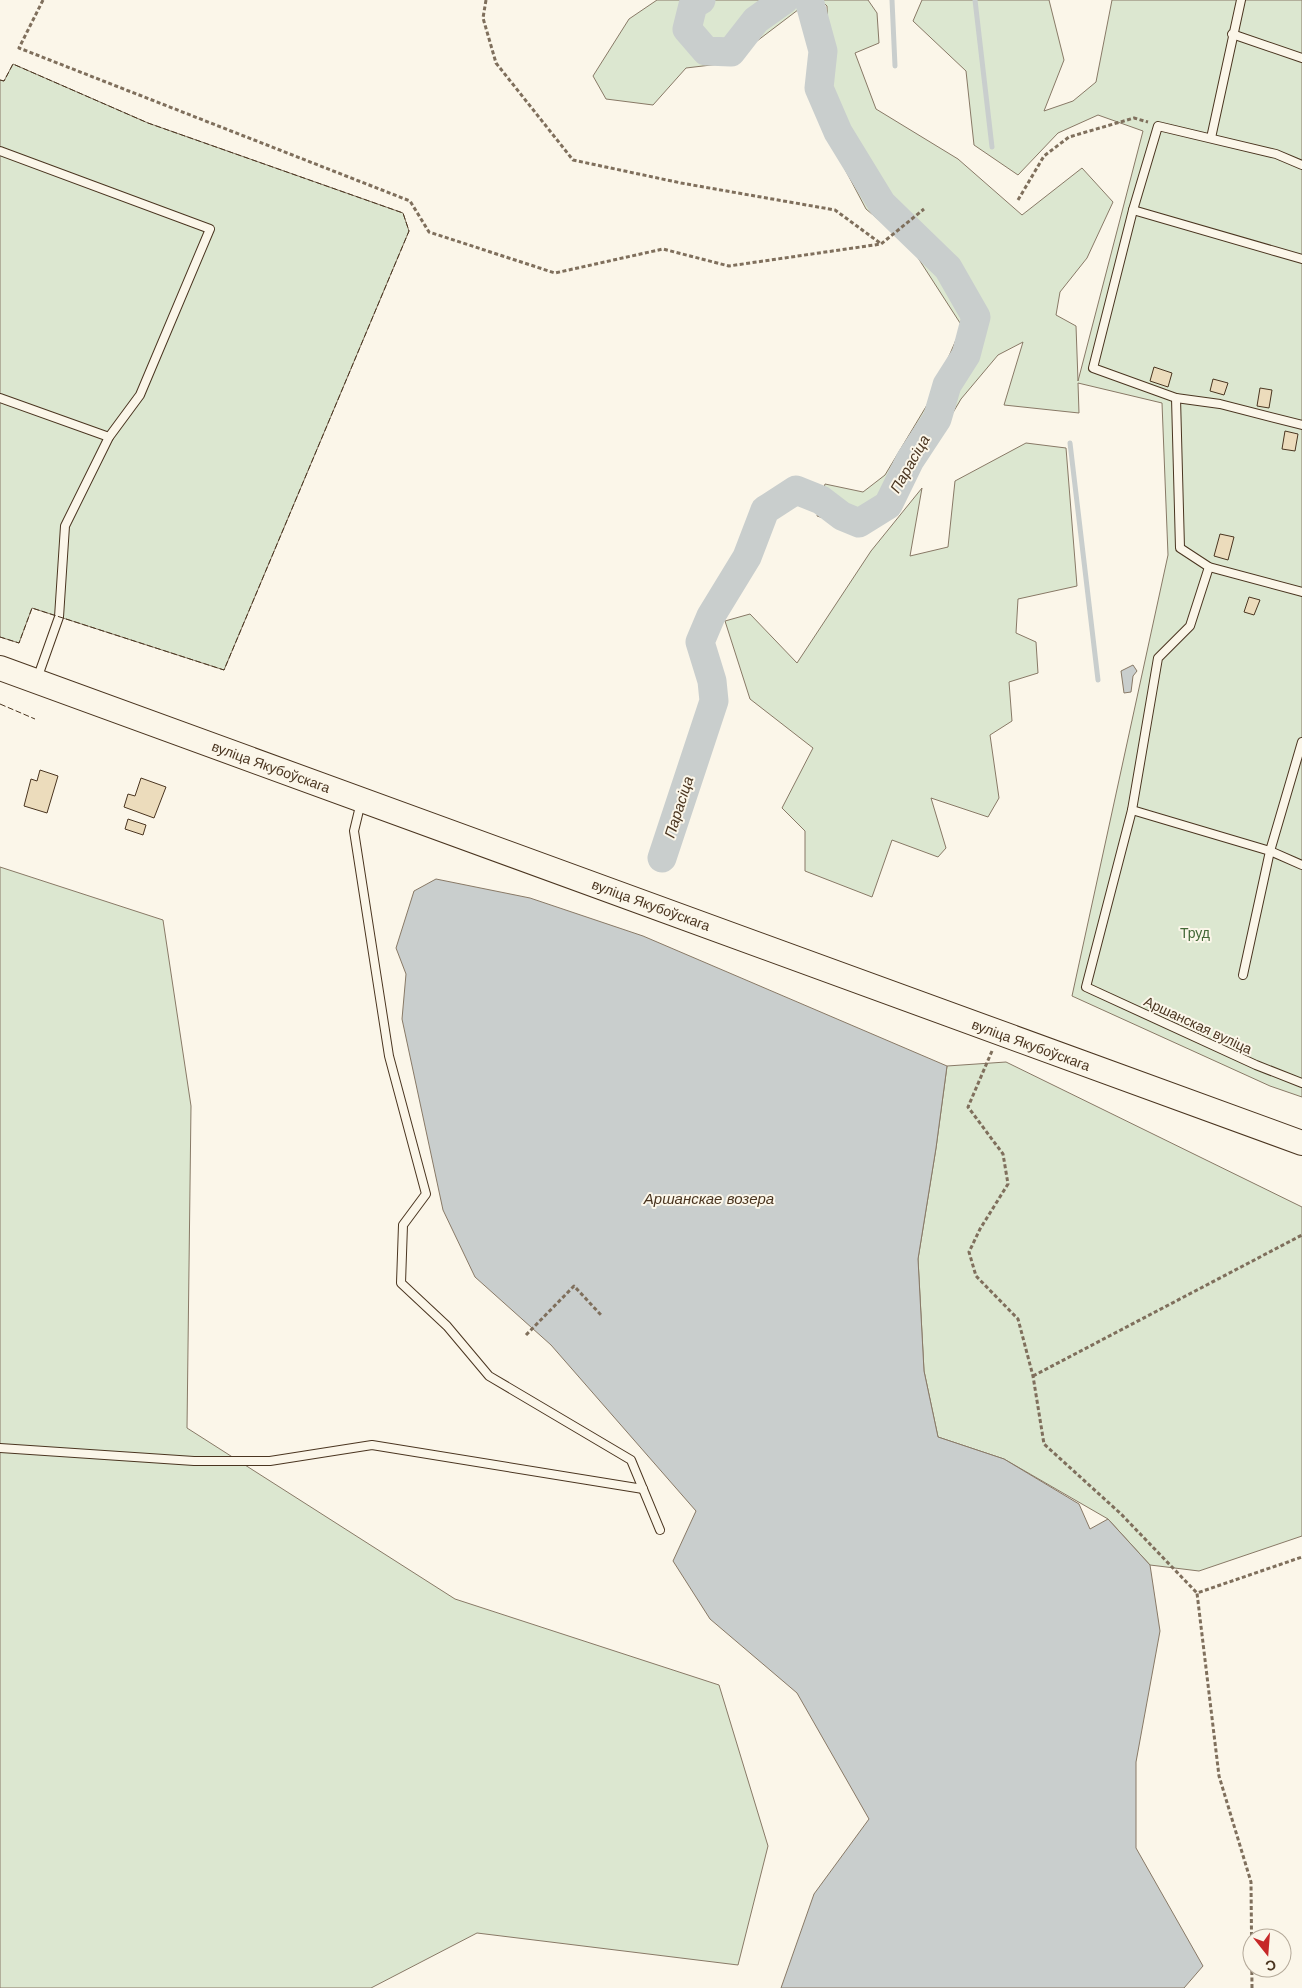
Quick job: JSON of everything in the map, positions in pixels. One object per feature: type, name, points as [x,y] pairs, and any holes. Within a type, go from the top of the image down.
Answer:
[{"type":"main road","name":"вуліца Якубоўскага","points":[[0,668],[1302,1143]]},
{"type":"lane","points":[[1211,138],[1232,34],[1241,0]]},
{"type":"lane","points":[[1232,34],[1302,58]]},
{"type":"lane","points":[[1302,165],[1276,154],[1158,126],[1133,210],[1094,368],[1176,398],[1220,404],[1302,425]]},
{"type":"lane","points":[[0,151],[210,229],[140,395],[109,437],[65,526],[59,617],[37,681]]},
{"type":"lane","points":[[1133,210],[1302,259]]},
{"type":"lane","points":[[0,398],[109,437]]},
{"type":"lane","points":[[1176,398],[1180,548],[1210,567],[1302,592]]},
{"type":"lane","points":[[1210,567],[1190,626],[1158,658],[1132,810],[1270,851],[1302,866]]},
{"type":"lane","points":[[1243,975],[1270,851],[1302,742]]},
{"type":"lane","points":[[362,800],[354,831],[389,1056],[426,1194],[403,1225],[401,1283],[447,1326],[489,1376],[631,1460],[660,1530]]},
{"type":"lane","name":"Аршанская вуліца","points":[[1132,810],[1086,987],[1256,1065],[1302,1082]]},
{"type":"lane","points":[[0,1448],[194,1461],[270,1461],[372,1445],[644,1489]]},
{"type":"path","points":[[43,0],[19,48],[410,201],[429,232],[555,273],[663,249],[729,266],[881,244],[924,209]]},
{"type":"path","points":[[486,0],[483,18],[496,63],[573,160],[681,183],[836,210],[881,244]]},
{"type":"path","points":[[1018,200],[1044,156],[1069,137],[1134,118],[1158,126]]},
{"type":"path","points":[[999,1034],[968,1107],[1003,1154],[1008,1184],[980,1229],[969,1252],[976,1276],[1018,1319],[1033,1376],[1044,1444],[1121,1514],[1197,1593],[1219,1776],[1250,1882],[1252,1988]]},
{"type":"path","points":[[1033,1376],[1302,1235]]},
{"type":"path","points":[[526,1335],[574,1286],[601,1315]]},
{"type":"path","points":[[1197,1593],[1302,1557]]},
{"type":"green space","points":[[657,0],[811,0],[728,63],[686,68],[653,105],[606,99],[593,76],[629,19]]},
{"type":"green space","name":"Труд","points":[[821,0],[868,0],[877,13],[879,43],[855,53],[876,109],[958,159],[1022,215],[1082,168],[1113,202],[1087,258],[1060,292],[1056,315],[1076,326],[1078,381],[1143,131],[1098,115],[1058,133],[1018,175],[974,145],[966,71],[913,21],[922,0],[1049,0],[1064,60],[1044,111],[1073,101],[1096,82],[1112,0],[1302,0],[1302,1097],[1270,1086],[1072,996],[1168,555],[1162,403],[1078,383],[1079,413],[1004,405],[1023,342],[998,355],[961,399],[898,506],[862,530],[817,516],[825,484],[863,492],[885,475],[930,400],[962,326],[911,247],[866,209],[820,122],[830,100],[827,6]]},
{"type":"green space","points":[[13,64],[148,123],[403,213],[409,231],[224,670],[32,608],[19,643],[0,637],[0,80],[4,81]]},
{"type":"green space","points":[[1026,443],[1066,448],[1077,586],[1018,599],[1016,633],[1036,642],[1038,673],[1009,682],[1012,721],[990,735],[999,798],[988,817],[931,798],[946,848],[938,857],[892,840],[872,897],[805,871],[805,831],[782,808],[813,748],[750,699],[725,621],[750,614],[797,663],[871,551],[922,488],[910,556],[948,547],[955,481]]},
{"type":"green space","points":[[0,867],[163,920],[191,1106],[187,1428],[455,1599],[719,1685],[768,1846],[738,1965],[477,1933],[371,1988],[0,1988]]},
{"type":"green space","points":[[1006,1062],[1302,1207],[1302,1536],[1199,1571],[1150,1565],[1108,1519],[1004,1459],[938,1437],[924,1371],[918,1259],[947,1066]]},
{"type":"water","points":[[1133,665],[1137,671],[1133,676],[1131,692],[1124,693],[1121,671]]},
{"type":"water","name":"Аршанскае возера","points":[[436,879],[530,898],[643,936],[947,1066],[918,1259],[924,1371],[938,1437],[1004,1459],[1079,1504],[1090,1529],[1108,1519],[1150,1565],[1160,1631],[1136,1762],[1136,1848],[1203,1966],[1184,1988],[781,1988],[814,1894],[869,1819],[797,1693],[710,1619],[673,1561],[696,1511],[551,1345],[475,1277],[443,1210],[402,1019],[406,974],[396,948],[414,891]]},
{"type":"building","points":[[1154,367],[1172,373],[1168,387],[1150,381]]},
{"type":"building","points":[[1213,379],[1228,383],[1224,395],[1210,391]]},
{"type":"building","points":[[1260,388],[1272,390],[1269,408],[1257,406]]},
{"type":"building","points":[[1285,431],[1298,434],[1295,451],[1282,449]]},
{"type":"building","points":[[1220,534],[1234,537],[1228,560],[1214,556]]},
{"type":"building","points":[[1249,597],[1260,600],[1254,615],[1244,612]]},
{"type":"building","points":[[40,770],[58,776],[47,813],[24,806],[31,779],[37,781]]},
{"type":"building","points":[[141,778],[166,787],[154,818],[124,807],[128,794],[135,796]]},
{"type":"building","points":[[128,819],[146,825],[143,835],[125,829]]},
{"type":"waterway","name":"Парасіца","points":[[701,0],[693,5],[687,29],[706,51],[731,52],[756,20],[784,0]]},
{"type":"waterway","name":"Парасіца","points":[[662,858],[714,701],[712,681],[700,642],[711,616],[747,557],[765,510],[796,490],[821,500],[842,516],[859,523],[888,505],[910,460],[937,419],[947,385],[966,355],[976,317],[948,268],[882,204],[838,132],[819,88],[823,51],[809,0]]},
{"type":"waterway","points":[[892,0],[895,66]]},
{"type":"waterway","points":[[975,0],[992,147]]},
{"type":"waterway","points":[[1070,443],[1098,680]]},
{"type":"fence","points":[[0,80],[4,81],[13,64],[148,123],[403,213],[409,231],[224,670],[32,608],[19,643],[0,637]]},
{"type":"fence","points":[[0,704],[35,719]]}]
